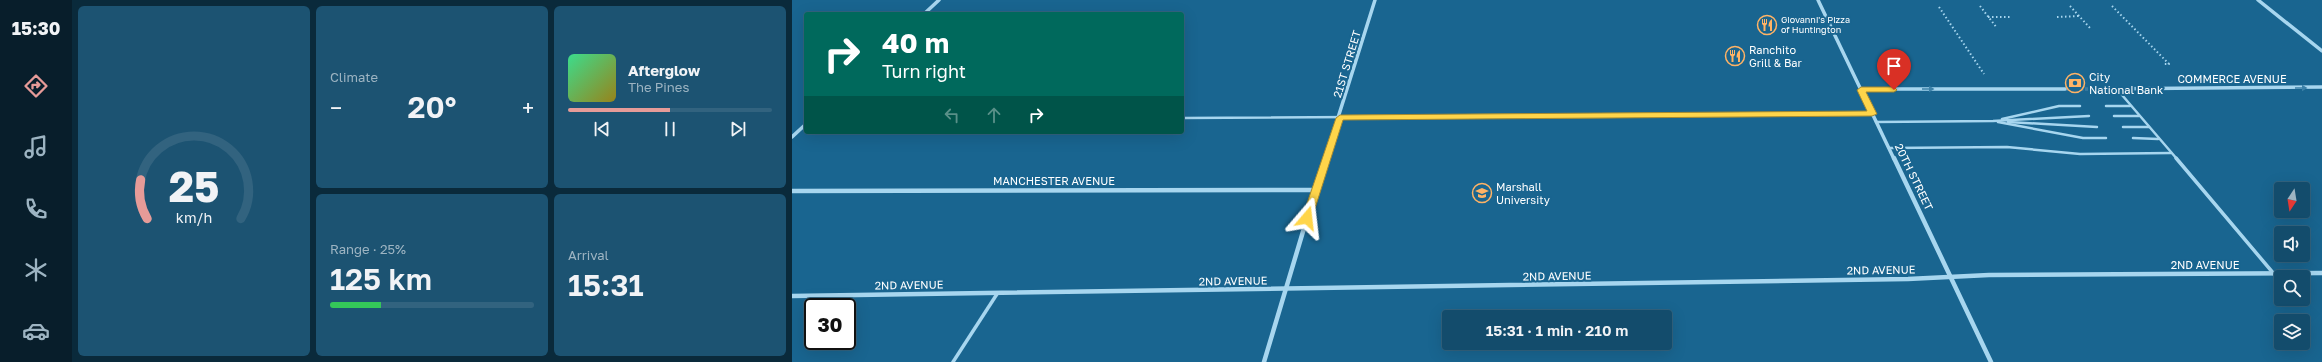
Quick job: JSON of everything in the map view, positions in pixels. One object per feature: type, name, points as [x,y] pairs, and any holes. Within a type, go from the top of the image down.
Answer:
[{"type":"street","points":[[926,12],[939,0]]},
{"type":"street","name":"21ST STREET","points":[[1264,362],[1284,290],[1340,118],[1376,0]]},
{"type":"street","name":"20TH STREET","points":[[1818,0],[1991,362]]},
{"type":"street","points":[[2258,0],[2322,51]]},
{"type":"street","name":"COMMERCE AVENUE","points":[[2094,89],[2322,88]]},
{"type":"street","points":[[1861,90],[2065,89]]},
{"type":"street","points":[[792,137],[804,126]]},
{"type":"street","name":"MANCHESTER AVENUE","points":[[792,191],[1316,190]]},
{"type":"street","name":"2ND AVENUE","points":[[2310,273],[2322,273]]},
{"type":"street","name":"2ND AVENUE","points":[[792,296],[1284,290],[1950,276],[2274,274]]},
{"type":"lane","points":[[2116,88],[2274,274]]},
{"type":"lane","points":[[1993,121],[2059,106],[2080,106]]},
{"type":"lane","points":[[2106,106],[2130,106]]},
{"type":"lane","points":[[1184,118],[1872,114]]},
{"type":"lane","points":[[1876,122],[1993,121],[2089,116]]},
{"type":"lane","points":[[2114,116],[2139,116]]},
{"type":"lane","points":[[1993,121],[2097,127]]},
{"type":"lane","points":[[1993,121],[2083,138],[2106,138]]},
{"type":"lane","points":[[2123,127],[2149,127]]},
{"type":"lane","points":[[2133,138],[2158,139]]},
{"type":"lane","points":[[1889,148],[2007,147],[2080,154],[2171,153]]},
{"type":"lane","points":[[953,362],[997,294]]},
{"type":"path","points":[[1980,6],[1997,28]]},
{"type":"path","points":[[2070,6],[2090,28]]},
{"type":"path","points":[[2112,6],[2169,64],[2163,64]]},
{"type":"path","points":[[1939,7],[1995,89]]},
{"type":"path","points":[[2057,17],[2080,16]]},
{"type":"path","points":[[1988,17],[2010,17]]},
{"type":"tunnel","points":[[2065,89],[2094,89]]},
{"type":"place","name":"Giovanni's Pizza of Huntington","points":[[1767,25]]},
{"type":"place","name":"Ranchito Grill & Bar","points":[[1735,56]]},
{"type":"place","name":"City National Bank","points":[[2075,83]]},
{"type":"place","name":"Marshall University","points":[[1482,193]]},
{"type":"route","points":[[1307,218],[1340,118],[1872,114],[1861,90],[1894,90]]}]
